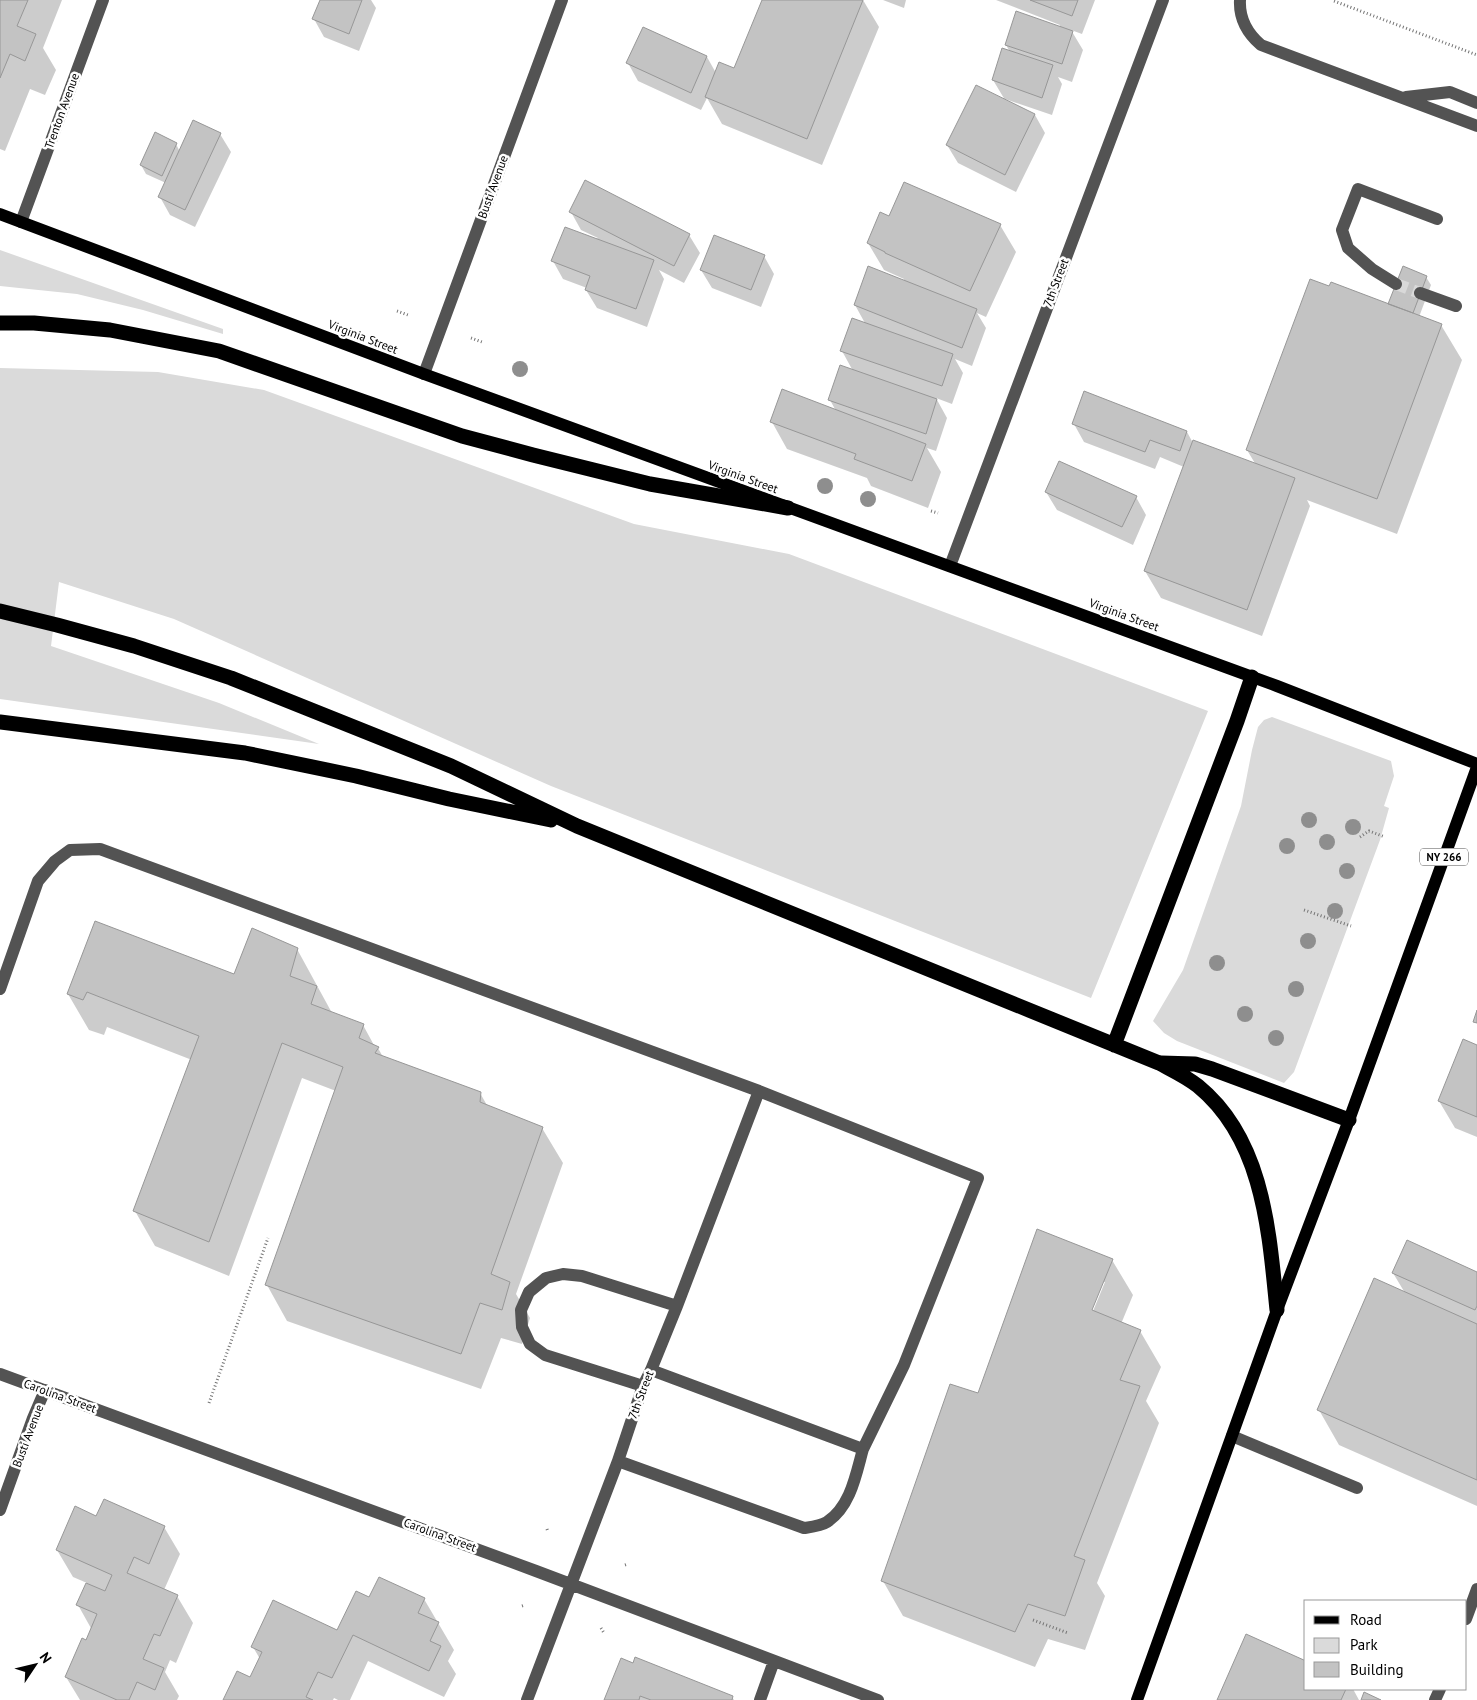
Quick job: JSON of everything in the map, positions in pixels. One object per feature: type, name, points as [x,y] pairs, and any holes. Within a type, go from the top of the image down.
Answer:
[{"type":"highway","points":[[0,324],[34,323],[110,330],[219,351],[462,436],[650,484],[788,508]]},
{"type":"highway","points":[[0,611],[134,646],[231,678],[451,766],[577,826],[1159,1063],[1197,1085],[1217,1104],[1235,1128],[1246,1151],[1254,1168],[1262,1198],[1277,1310]]},
{"type":"highway","points":[[1114,1044],[1252,678]]},
{"type":"highway","points":[[0,722],[245,752],[577,826]]},
{"type":"highway","points":[[1159,1063],[1195,1064],[1212,1069],[1349,1120]]},
{"type":"main road","name":"Virginia Street","points":[[0,214],[424,374],[1252,678],[1477,766]]},
{"type":"main road","name":"NY 266","points":[[1349,1120],[1477,766]]},
{"type":"main road","points":[[1137,1700],[1277,1310],[1349,1120]]},
{"type":"street","name":"Trenton Avenue","points":[[21,222],[103,0]]},
{"type":"street","name":"Busti Avenue","points":[[424,374],[562,0]]},
{"type":"street","name":"7th Street","points":[[950,566],[1163,0]]},
{"type":"street","points":[[1240,0],[1242,21],[1253,38],[1262,45],[1477,126]]},
{"type":"street","points":[[1404,98],[1450,92],[1477,103]]},
{"type":"street","points":[[1396,284],[1372,269],[1348,248],[1342,230],[1358,189],[1436,218]]},
{"type":"street","points":[[1420,293],[1456,306]]},
{"type":"street","points":[[0,989],[38,881],[55,860],[70,850],[100,848],[759,1091],[978,1178],[904,1365],[863,1448],[854,1484],[842,1509],[826,1523],[804,1528],[618,1461]]},
{"type":"street","name":"7th Street","points":[[527,1700],[618,1461],[643,1386],[677,1306],[759,1091]]},
{"type":"street","points":[[643,1386],[545,1355],[530,1344],[522,1327],[521,1310],[530,1292],[546,1278],[563,1274],[582,1276],[677,1306]]},
{"type":"street","points":[[651,1370],[863,1448]]},
{"type":"street","name":"Carolina Street","points":[[0,1374],[570,1584],[878,1700]]},
{"type":"street","name":"Busti Avenue","points":[[0,1510],[33,1418],[46,1390]]},
{"type":"street","points":[[1232,1436],[1357,1488]]},
{"type":"street","points":[[1467,1616],[1477,1589]]},
{"type":"street","points":[[760,1700],[774,1661]]},
{"type":"path","points":[[1334,1],[1477,55]]},
{"type":"path","points":[[397,311],[408,314]]},
{"type":"path","points":[[471,338],[482,342]]},
{"type":"path","points":[[931,511],[938,514]]},
{"type":"path","points":[[1360,837],[1369,831],[1385,837]]},
{"type":"path","points":[[1304,910],[1351,926]]},
{"type":"path","points":[[209,1403],[268,1238]]},
{"type":"path","points":[[1033,1620],[1068,1632]]},
{"type":"path","points":[[601,1628],[604,1632]]},
{"type":"green space","points":[[0,250],[223,329],[223,334],[143,310],[77,294],[0,286]]},
{"type":"green space","points":[[0,368],[158,372],[264,390],[634,524],[789,554],[1208,711],[1091,998],[551,786],[174,619],[59,582],[51,646],[219,703],[319,744],[0,699]]},
{"type":"green space","points":[[1272,717],[1391,761],[1394,776],[1384,806],[1389,808],[1380,840],[1294,1072],[1284,1083],[1177,1041],[1164,1033],[1153,1021],[1183,970],[1241,806],[1258,727],[1264,720]]},
{"type":"building","points":[[0,0],[28,0],[17,26],[36,34],[25,61],[10,54],[0,78]]},
{"type":"building","points":[[320,0],[362,0],[349,34],[312,19]]},
{"type":"building","points":[[762,0],[863,0],[807,139],[705,97],[719,62],[734,68]]},
{"type":"building","points":[[1030,0],[1078,0],[1072,16]]},
{"type":"building","points":[[1016,11],[1073,31],[1062,64],[1005,45]]},
{"type":"building","points":[[643,27],[707,56],[691,93],[626,63]]},
{"type":"building","points":[[1002,48],[1053,65],[1042,98],[992,80]]},
{"type":"building","points":[[976,85],[1035,114],[1005,175],[946,145]]},
{"type":"building","points":[[193,120],[221,133],[185,210],[158,197]]},
{"type":"building","points":[[155,132],[177,143],[162,176],[140,165]]},
{"type":"building","points":[[585,180],[690,234],[674,266],[569,212]]},
{"type":"building","points":[[904,182],[1001,224],[970,291],[867,243],[880,212],[889,216]]},
{"type":"building","points":[[565,227],[654,260],[636,309],[585,290],[590,276],[551,261]]},
{"type":"building","points":[[714,235],[765,255],[751,290],[700,270]]},
{"type":"building","points":[[868,266],[977,309],[962,348],[854,305]]},
{"type":"building","points":[[1403,266],[1427,276],[1413,313],[1388,304]]},
{"type":"building","points":[[1310,279],[1329,286],[1331,282],[1442,324],[1377,499],[1246,450]]},
{"type":"building","points":[[852,318],[953,354],[942,386],[840,351]]},
{"type":"building","points":[[840,365],[937,399],[926,434],[828,400]]},
{"type":"building","points":[[782,389],[926,444],[912,481],[854,459],[856,454],[770,422]]},
{"type":"building","points":[[1084,391],[1187,431],[1180,451],[1150,440],[1145,452],[1072,424]]},
{"type":"building","points":[[1193,440],[1295,478],[1247,610],[1144,571]]},
{"type":"building","points":[[1059,461],[1137,496],[1122,527],[1045,492]]},
{"type":"building","points":[[95,921],[234,974],[252,928],[298,948],[290,976],[317,986],[311,1004],[364,1024],[359,1038],[379,1047],[375,1053],[481,1092],[480,1102],[543,1127],[491,1274],[510,1282],[502,1310],[480,1303],[461,1354],[265,1285],[343,1067],[282,1043],[209,1242],[133,1211],[199,1036],[87,992],[83,1000],[67,994]]},
{"type":"building","points":[[1477,1010],[1477,1023],[1473,1022]]},
{"type":"building","points":[[1463,1039],[1477,1045],[1477,1117],[1438,1101]]},
{"type":"building","points":[[1037,1229],[1113,1259],[1092,1310],[1141,1330],[1120,1380],[1140,1386],[1074,1556],[1085,1560],[1065,1616],[1028,1604],[1015,1632],[881,1581],[950,1384],[978,1393]]},
{"type":"building","points":[[1407,1240],[1477,1272],[1477,1306],[1475,1310],[1392,1273]]},
{"type":"building","points":[[1374,1278],[1477,1324],[1477,1480],[1317,1410]]},
{"type":"building","points":[[104,1499],[165,1526],[149,1564],[134,1557],[127,1573],[178,1595],[160,1636],[154,1634],[143,1659],[164,1668],[155,1690],[137,1682],[129,1700],[117,1700],[65,1677],[82,1638],[86,1640],[97,1614],[76,1605],[86,1583],[105,1591],[112,1575],[56,1550],[75,1506],[96,1516]]},
{"type":"building","points":[[379,1577],[425,1598],[418,1613],[439,1622],[430,1641],[441,1646],[429,1671],[353,1635],[332,1678],[318,1672],[306,1697],[313,1700],[223,1700],[237,1671],[250,1677],[262,1652],[251,1647],[273,1600],[337,1630],[356,1591],[369,1597]]},
{"type":"building","points":[[1246,1634],[1304,1660],[1304,1690],[1346,1690],[1341,1700],[1217,1700]]},
{"type":"building","points":[[635,1657],[733,1696],[732,1700],[651,1700],[640,1696],[639,1700],[604,1700],[621,1658],[633,1663]]},
{"type":"building","points":[[1364,1692],[1381,1700],[1361,1700]]},
{"type":"tunnel","points":[[1396,284],[1420,293]]}]
